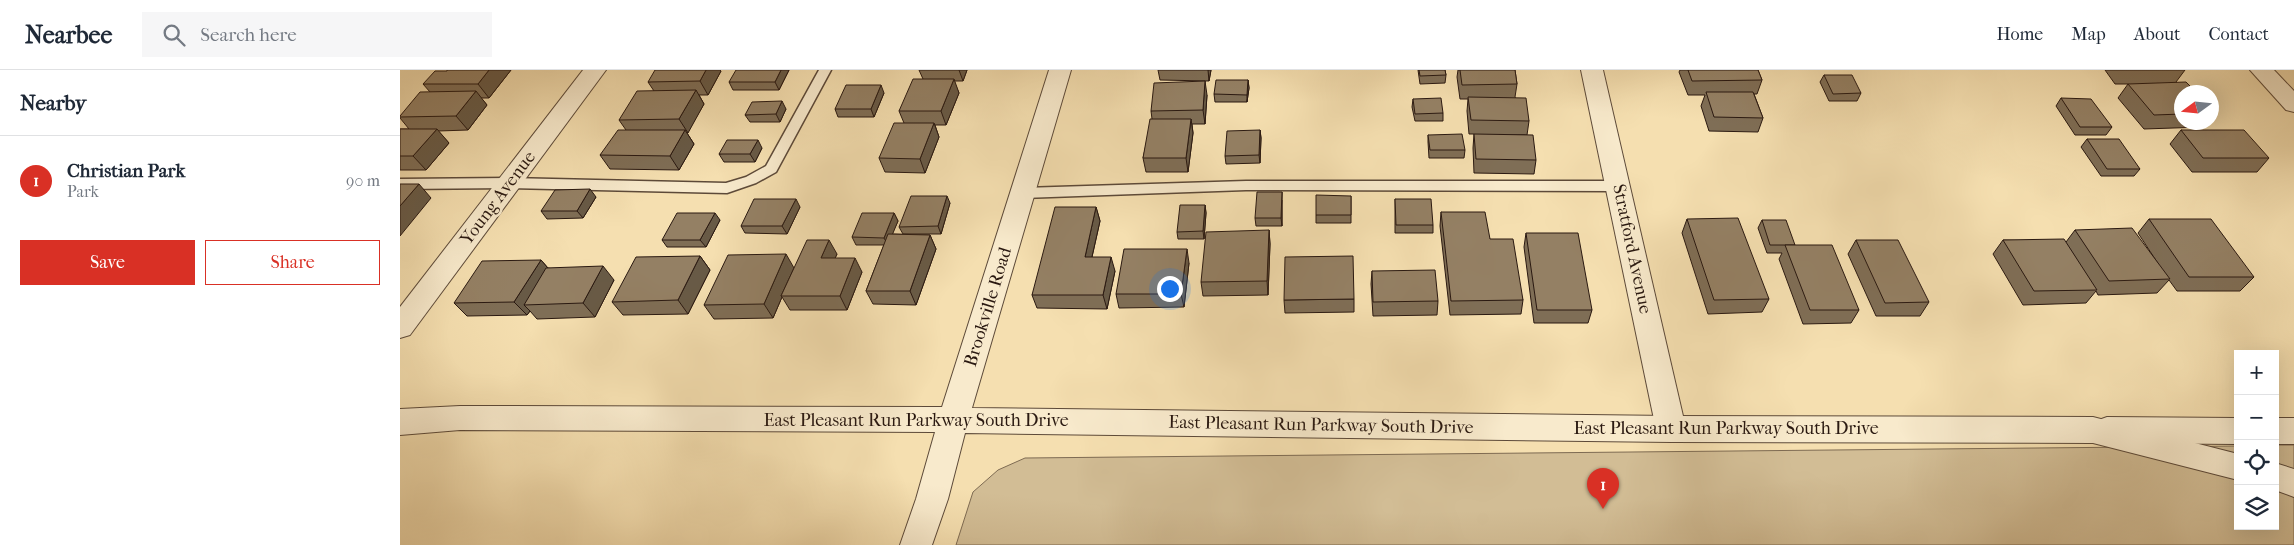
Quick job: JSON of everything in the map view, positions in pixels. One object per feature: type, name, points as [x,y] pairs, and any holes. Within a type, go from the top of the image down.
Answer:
[{"type":"street","name":"Young Avenue","points":[[400,327],[595,70]]},
{"type":"street","name":"Brookville Road","points":[[918,540],[932,499],[953,420],[1060,70]]},
{"type":"street","name":"Stratford Avenue","points":[[1592,70],[1671,429]]},
{"type":"street","points":[[2261,70],[2294,105]]},
{"type":"street","name":"East Pleasant Run Parkway South Drive","points":[[400,422],[460,418],[953,420],[1671,429],[2093,430],[2234,466]]},
{"type":"street","points":[[2093,430],[2234,430]]},
{"type":"street","points":[[2279,431],[2294,431]]},
{"type":"street","points":[[2279,477],[2294,483]]},
{"type":"lane","points":[[400,184],[509,183],[727,188],[751,180],[771,169],[825,70]]},
{"type":"lane","points":[[1023,193],[1116,187],[1260,184],[1429,187],[1618,186]]},
{"type":"shaded area","points":[[2279,445],[2294,445],[2294,545],[956,545],[973,492],[998,470],[1025,458],[2234,446],[2234,530],[2279,530]]},
{"type":"building","points":[[489,70],[478,84],[423,84],[435,71]]},
{"type":"building","points":[[655,70],[706,70],[700,81],[648,82]]},
{"type":"building","points":[[736,70],[781,70],[775,82],[729,82]]},
{"type":"building","points":[[1419,70],[1445,70],[1446,75],[1420,76]]},
{"type":"building","points":[[1460,70],[1515,70],[1517,84],[1462,85]]},
{"type":"building","points":[[1688,70],[1758,70],[1762,80],[1692,81]]},
{"type":"building","points":[[1824,75],[1852,75],[1861,93],[1833,94]]},
{"type":"building","points":[[913,79],[954,79],[941,111],[899,111]]},
{"type":"building","points":[[1216,80],[1248,80],[1247,95],[1214,94]]},
{"type":"building","points":[[1205,81],[1203,110],[1151,111],[1154,83]]},
{"type":"building","points":[[2186,82],[2189,85],[2174,85],[2174,114],[2154,115],[2128,84]]},
{"type":"building","points":[[846,85],[881,85],[871,109],[835,109]]},
{"type":"building","points":[[696,90],[679,119],[619,120],[637,91]]},
{"type":"building","points":[[476,91],[456,116],[400,117],[420,92]]},
{"type":"building","points":[[1706,92],[1753,92],[1763,118],[1714,117]]},
{"type":"building","points":[[1468,97],[1526,98],[1529,121],[1471,120]]},
{"type":"building","points":[[1441,98],[1443,113],[1415,114],[1413,99]]},
{"type":"building","points":[[2061,98],[2091,99],[2112,127],[2080,127]]},
{"type":"building","points":[[782,101],[776,114],[745,115],[752,102]]},
{"type":"building","points":[[1150,119],[1191,119],[1186,158],[1143,158]]},
{"type":"building","points":[[894,123],[934,123],[920,159],[879,158]]},
{"type":"building","points":[[400,129],[437,129],[413,156],[400,156]]},
{"type":"building","points":[[618,130],[685,130],[670,156],[600,155]]},
{"type":"building","points":[[1260,130],[1259,155],[1225,156],[1227,131]]},
{"type":"building","points":[[2181,130],[2244,130],[2269,158],[2203,158]]},
{"type":"building","points":[[1462,134],[1465,150],[1430,150],[1428,135]]},
{"type":"building","points":[[1474,134],[1533,135],[1536,160],[1476,159]]},
{"type":"building","points":[[2087,139],[2119,139],[2140,169],[2107,169]]},
{"type":"building","points":[[727,140],[758,140],[750,154],[719,154]]},
{"type":"building","points":[[400,184],[419,184],[400,206]]},
{"type":"building","points":[[590,189],[577,211],[541,211],[555,190]]},
{"type":"building","points":[[1257,192],[1282,192],[1281,218],[1255,218]]},
{"type":"building","points":[[1316,195],[1351,196],[1351,215],[1316,215]]},
{"type":"building","points":[[911,196],[947,196],[938,226],[899,227]]},
{"type":"building","points":[[754,199],[796,199],[782,226],[741,226]]},
{"type":"building","points":[[1395,199],[1431,199],[1433,225],[1396,225]]},
{"type":"building","points":[[1180,205],[1205,205],[1203,231],[1177,232]]},
{"type":"building","points":[[1055,207],[1096,207],[1085,257],[1111,257],[1103,295],[1032,295]]},
{"type":"building","points":[[1441,212],[1485,212],[1490,239],[1513,239],[1523,300],[1451,301]]},
{"type":"building","points":[[677,213],[715,213],[700,240],[662,240]]},
{"type":"building","points":[[862,213],[894,213],[884,238],[852,237]]},
{"type":"building","points":[[1738,218],[1769,299],[1714,300],[1687,219]]},
{"type":"building","points":[[2149,219],[2211,219],[2254,277],[2189,277]]},
{"type":"building","points":[[1762,220],[1786,220],[1795,245],[1770,245]]},
{"type":"building","points":[[2132,228],[2170,279],[2109,281],[2075,230]]},
{"type":"building","points":[[1269,230],[1267,281],[1201,282],[1206,232]]},
{"type":"building","points":[[1526,233],[1578,233],[1592,310],[1537,310]]},
{"type":"building","points":[[888,234],[930,235],[910,291],[866,291]]},
{"type":"building","points":[[2064,239],[2097,290],[2034,291],[2003,240]]},
{"type":"building","points":[[807,240],[829,240],[821,258],[855,258],[840,296],[781,296]]},
{"type":"building","points":[[1856,240],[1898,240],[1929,302],[1885,303]]},
{"type":"building","points":[[1785,245],[1832,245],[1859,310],[1810,310]]},
{"type":"building","points":[[1124,249],[1187,249],[1181,294],[1116,294]]},
{"type":"building","points":[[786,254],[764,304],[704,305],[728,255]]},
{"type":"building","points":[[700,256],[678,300],[612,302],[636,257]]},
{"type":"building","points":[[1353,256],[1354,299],[1284,300],[1285,257]]},
{"type":"building","points":[[541,260],[514,302],[454,303],[482,261]]},
{"type":"building","points":[[603,266],[583,303],[524,305],[546,268]]},
{"type":"building","points":[[1435,270],[1438,301],[1373,302],[1372,271]]},
{"type":"place","name":"Christian Park","points":[[1603,509]]}]
